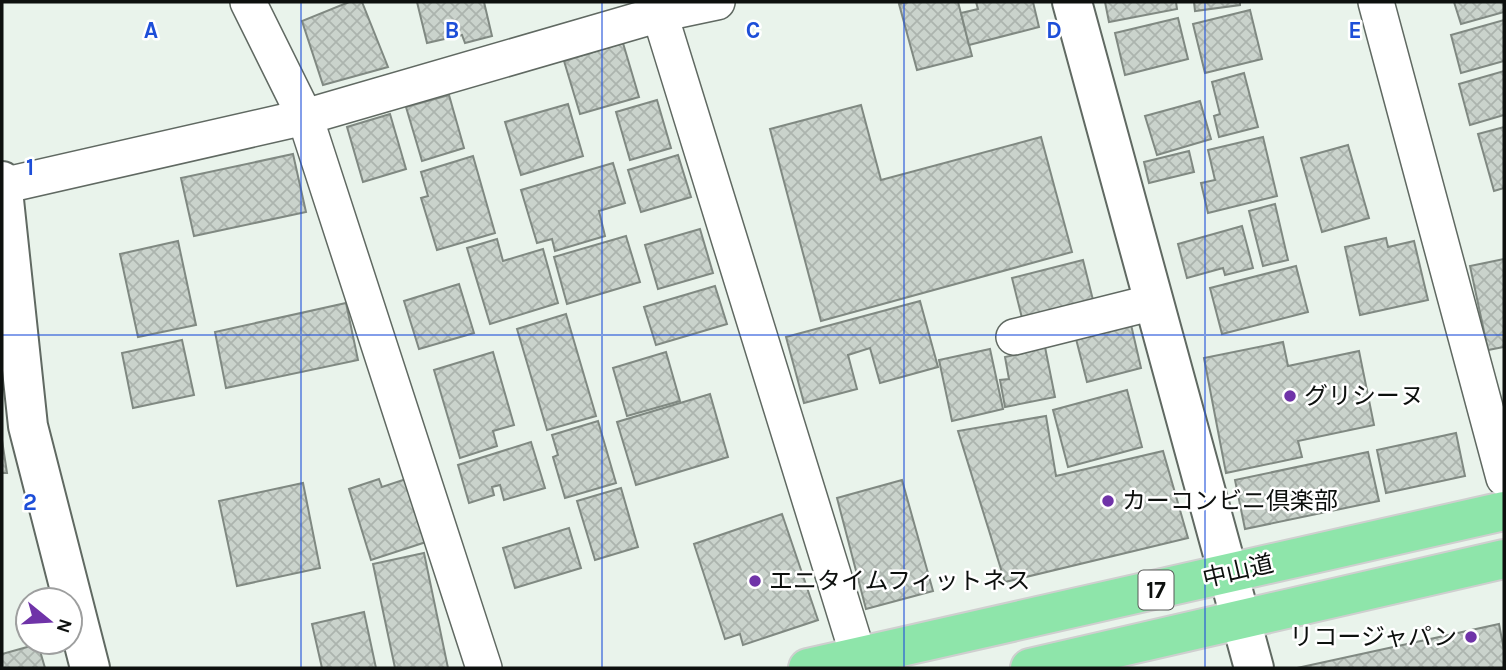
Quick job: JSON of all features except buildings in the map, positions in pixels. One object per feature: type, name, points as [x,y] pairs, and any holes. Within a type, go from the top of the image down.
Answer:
[{"type":"highway","name":"中山道","points":[[808,668],[861,662],[1228,574],[1504,512]]},
{"type":"highway","name":"中山道","points":[[1030,668],[1504,559]]},
{"type":"street","points":[[248,2],[305,117],[484,668]]},
{"type":"street","points":[[2,186],[305,117],[658,8],[717,2]]},
{"type":"street","points":[[1072,2],[1254,668]]},
{"type":"street","points":[[1376,2],[1504,478]]},
{"type":"street","points":[[658,8],[861,662]]},
{"type":"street","points":[[2,181],[28,426],[90,668]]},
{"type":"street","points":[[1014,337],[1154,302]]},
{"type":"place","name":"グリシーヌ","points":[[1290,396]]},
{"type":"place","name":"カーコンビニ倶楽部","points":[[1108,501]]},
{"type":"place","name":"エニタイムフィットネス","points":[[755,581]]},
{"type":"place","name":"リコージャパン","points":[[1471,637]]}]
